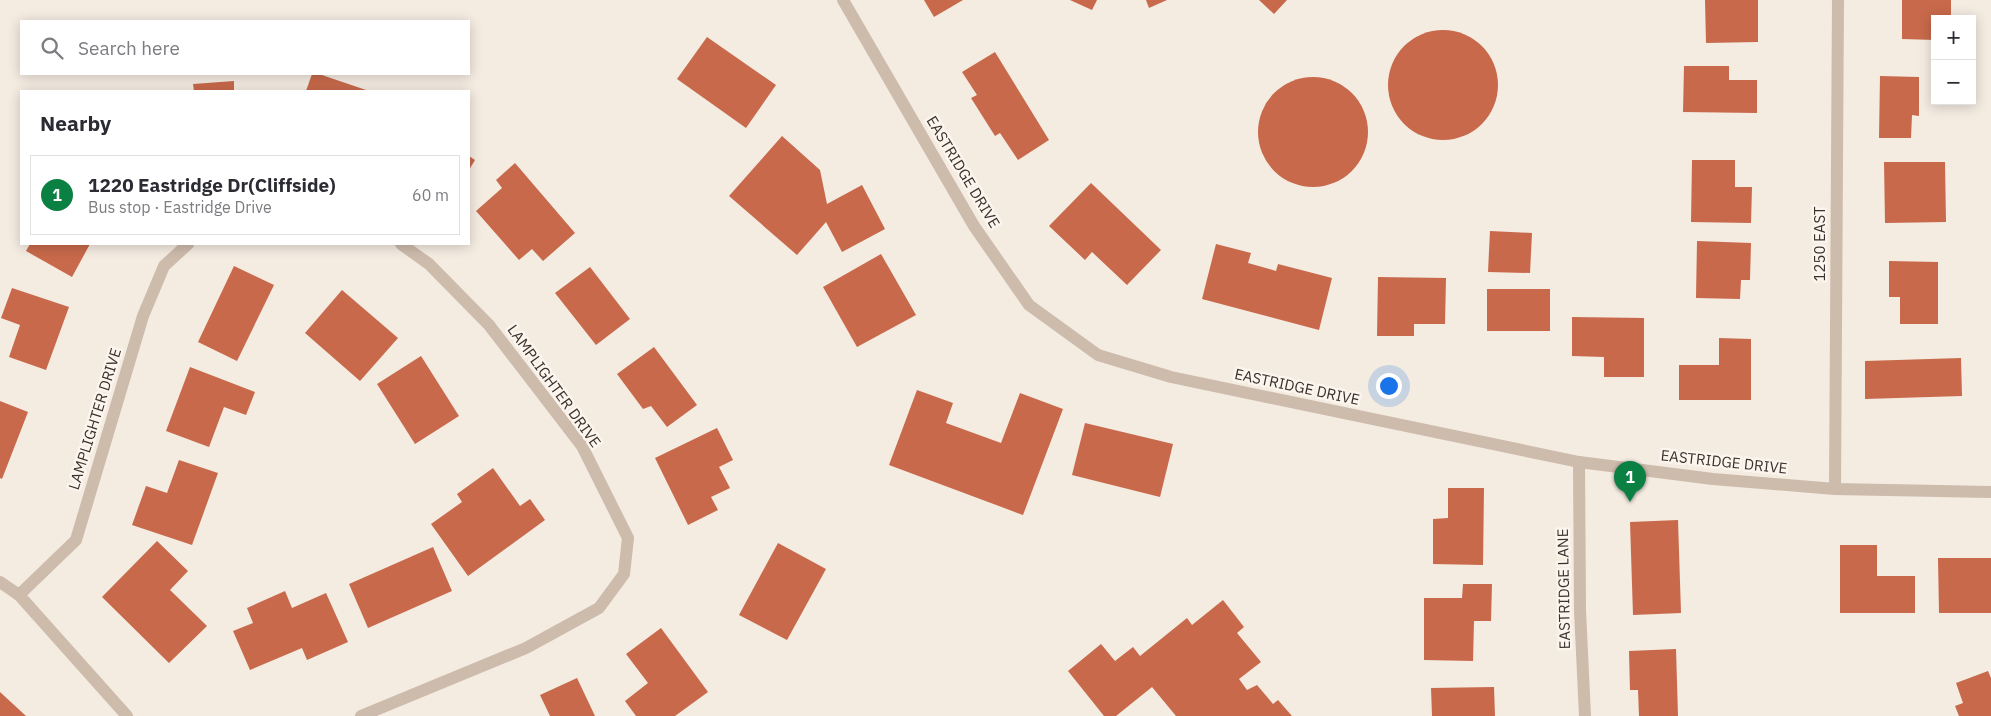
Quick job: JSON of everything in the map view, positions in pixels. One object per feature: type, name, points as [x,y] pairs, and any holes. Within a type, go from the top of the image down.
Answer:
[{"type":"street","name":"EASTRIDGE DRIVE","points":[[843,0],[974,226],[1029,305],[1098,355],[1172,377],[1579,462],[1713,479],[1835,489],[1991,492]]},
{"type":"street","name":"1250 EAST","points":[[1835,489],[1838,0]]},
{"type":"street","name":"LAMPLIGHTER DRIVE","points":[[19,595],[76,540],[143,316],[164,266],[187,245]]},
{"type":"street","name":"LAMPLIGHTER DRIVE","points":[[361,716],[526,648],[599,608],[624,574],[628,538],[582,446],[489,325],[429,264],[402,245]]},
{"type":"street","name":"EASTRIDGE LANE","points":[[1579,462],[1580,610],[1585,716]]},
{"type":"street","points":[[0,582],[19,595],[127,716]]},
{"type":"building","points":[[924,0],[963,0],[934,17]]},
{"type":"building","points":[[1070,0],[1097,0],[1092,10]]},
{"type":"building","points":[[1146,0],[1167,0],[1149,8]]},
{"type":"building","points":[[1259,0],[1287,0],[1274,14]]},
{"type":"building","points":[[1705,0],[1758,0],[1758,42],[1706,43]]},
{"type":"building","points":[[1902,0],[1951,0],[1951,15],[1931,15],[1931,40],[1902,39]]},
{"type":"building","points":[[1443,30],[1464,34],[1482,46],[1494,64],[1498,85],[1494,106],[1482,124],[1464,136],[1443,140],[1422,136],[1404,124],[1392,106],[1388,85],[1392,64],[1404,46],[1422,34]]},
{"type":"building","points":[[707,37],[776,85],[746,128],[677,79]]},
{"type":"building","points":[[995,52],[1049,140],[1018,160],[1000,133],[995,136],[971,98],[977,95],[962,72]]},
{"type":"building","points":[[1684,66],[1729,66],[1729,80],[1757,80],[1757,113],[1683,112]]},
{"type":"building","points":[[312,75],[322,75],[366,90],[306,90]]},
{"type":"building","points":[[1880,76],[1919,77],[1919,116],[1912,115],[1911,138],[1879,138]]},
{"type":"building","points":[[1313,77],[1334,81],[1352,93],[1364,111],[1368,132],[1364,153],[1352,171],[1334,183],[1313,187],[1292,183],[1274,171],[1262,153],[1258,132],[1262,111],[1274,93],[1292,81]]},
{"type":"building","points":[[234,81],[234,90],[194,90],[193,84]]},
{"type":"building","points":[[782,136],[820,170],[827,204],[862,185],[885,229],[842,252],[826,222],[797,255],[729,196]]},
{"type":"building","points":[[470,157],[475,160],[470,168]]},
{"type":"building","points":[[1692,160],[1735,160],[1735,187],[1752,187],[1751,223],[1691,222]]},
{"type":"building","points":[[1884,162],[1945,162],[1946,222],[1885,223]]},
{"type":"building","points":[[515,163],[575,233],[543,261],[532,249],[519,260],[476,211],[502,188],[496,180]]},
{"type":"building","points":[[1091,183],[1161,250],[1127,285],[1092,252],[1085,260],[1049,226]]},
{"type":"building","points":[[1490,231],[1532,233],[1530,273],[1488,272]]},
{"type":"building","points":[[1697,241],[1751,243],[1750,280],[1741,280],[1740,299],[1696,298]]},
{"type":"building","points":[[1216,244],[1251,253],[1248,263],[1276,271],[1278,264],[1332,278],[1319,330],[1202,299]]},
{"type":"building","points":[[29,245],[89,245],[72,277],[26,251]]},
{"type":"building","points":[[881,254],[916,315],[857,347],[823,287]]},
{"type":"building","points":[[1889,261],[1938,262],[1938,324],[1900,324],[1900,297],[1889,297]]},
{"type":"building","points":[[234,266],[274,285],[237,361],[198,342]]},
{"type":"building","points":[[590,267],[630,319],[596,345],[555,293]]},
{"type":"building","points":[[1378,277],[1446,278],[1445,324],[1414,324],[1414,336],[1377,336]]},
{"type":"building","points":[[12,288],[69,307],[46,370],[9,357],[20,325],[1,318]]},
{"type":"building","points":[[1487,289],[1550,289],[1550,331],[1487,331]]},
{"type":"building","points":[[342,290],[398,338],[360,381],[305,333]]},
{"type":"building","points":[[1572,317],[1644,318],[1644,377],[1604,377],[1604,357],[1572,356]]},
{"type":"building","points":[[1719,338],[1751,339],[1751,400],[1679,400],[1679,365],[1719,365]]},
{"type":"building","points":[[654,347],[697,405],[667,427],[651,406],[643,409],[617,374]]},
{"type":"building","points":[[421,356],[459,416],[415,444],[377,384]]},
{"type":"building","points":[[1961,358],[1962,396],[1865,399],[1865,361]]},
{"type":"building","points":[[190,367],[255,392],[246,415],[224,407],[209,447],[166,431]]},
{"type":"building","points":[[917,390],[953,403],[946,423],[1001,443],[1020,393],[1063,409],[1023,515],[889,465]]},
{"type":"building","points":[[0,401],[28,412],[2,479],[0,478]]},
{"type":"building","points":[[1085,423],[1173,444],[1160,497],[1072,475]]},
{"type":"building","points":[[717,428],[733,460],[719,467],[730,488],[711,497],[718,510],[688,525],[655,458]]},
{"type":"building","points":[[179,460],[218,473],[192,545],[132,525],[146,486],[167,493]]},
{"type":"building","points":[[493,468],[520,506],[530,499],[545,520],[468,576],[431,524],[462,502],[457,494]]},
{"type":"building","points":[[1448,488],[1484,488],[1483,565],[1433,564],[1433,519],[1448,518]]},
{"type":"building","points":[[1678,520],[1681,613],[1633,615],[1630,522]]},
{"type":"building","points":[[157,541],[188,571],[170,590],[207,626],[169,663],[102,597]]},
{"type":"building","points":[[778,543],[826,569],[787,640],[739,615]]},
{"type":"building","points":[[1840,545],[1877,545],[1877,576],[1915,576],[1915,613],[1840,613]]},
{"type":"building","points":[[433,547],[452,591],[368,628],[349,584]]},
{"type":"building","points":[[1938,558],[1991,558],[1991,613],[1939,613]]},
{"type":"building","points":[[1463,584],[1492,584],[1491,621],[1474,621],[1473,661],[1424,660],[1424,598],[1462,598]]},
{"type":"building","points":[[285,591],[292,608],[326,593],[348,642],[307,660],[302,648],[250,670],[233,631],[253,623],[247,608]]},
{"type":"building","points":[[1223,600],[1244,627],[1237,633],[1261,662],[1239,679],[1247,690],[1257,685],[1273,704],[1278,700],[1292,716],[1176,716],[1152,687],[1116,716],[1104,716],[1068,671],[1101,644],[1115,661],[1133,647],[1140,656],[1187,618],[1192,625]]},
{"type":"building","points":[[661,628],[708,692],[675,716],[636,716],[625,701],[648,683],[626,654]]},
{"type":"building","points":[[1676,649],[1678,716],[1639,716],[1638,690],[1630,690],[1629,651]]},
{"type":"building","points":[[1988,671],[1991,678],[1991,716],[1959,716],[1955,706],[1963,703],[1956,683]]},
{"type":"building","points":[[577,678],[595,716],[550,716],[540,695]]},
{"type":"building","points":[[1494,687],[1495,716],[1432,716],[1431,688]]},
{"type":"building","points":[[0,692],[26,716],[0,716]]},
{"type":"place","name":"1220 Eastridge Dr(Cliffside)","points":[[1630,502]]}]
